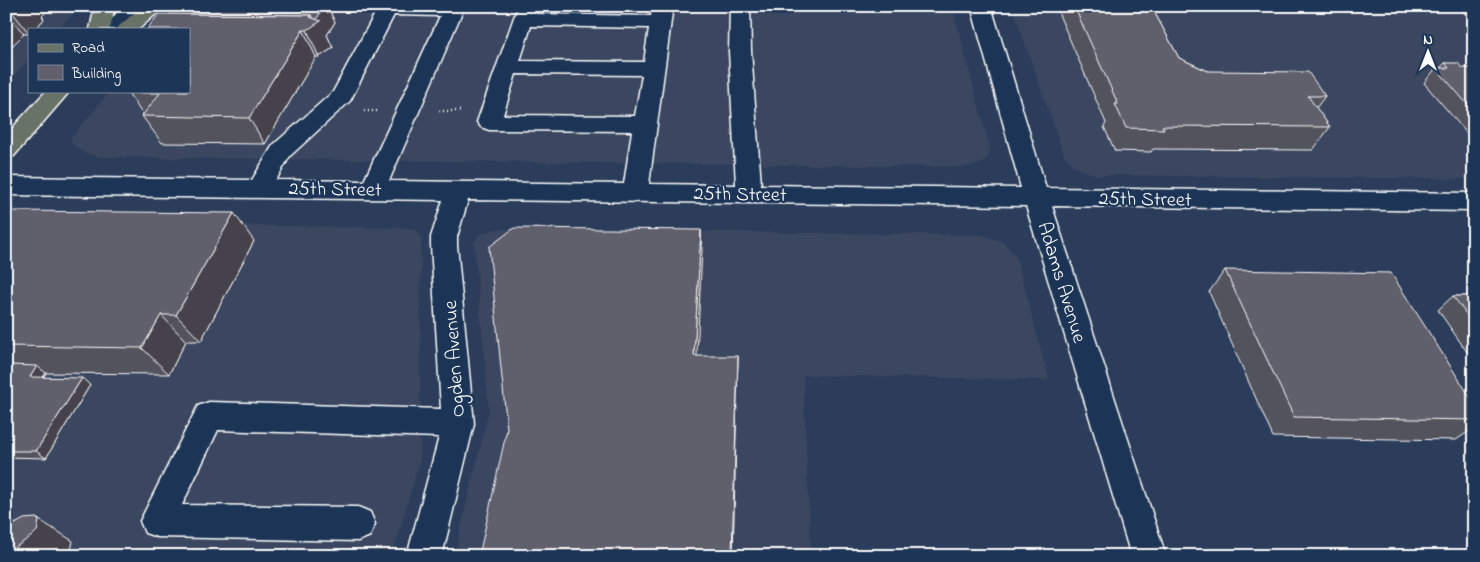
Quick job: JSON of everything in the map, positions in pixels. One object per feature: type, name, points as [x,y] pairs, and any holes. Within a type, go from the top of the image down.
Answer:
[{"type":"main road","points":[[100,28],[106,6]]},
{"type":"main road","points":[[127,28],[155,6]]},
{"type":"main road","points":[[6,150],[58,92]]},
{"type":"street","points":[[115,28],[133,6]]},
{"type":"street","points":[[740,6],[740,51],[749,193]]},
{"type":"street","name":"Adams Avenue","points":[[981,6],[1036,197],[1149,556]]},
{"type":"street","points":[[260,187],[280,151],[342,96],[386,8],[453,10],[373,189]]},
{"type":"street","points":[[635,192],[646,124],[662,14],[526,13],[489,122],[646,124]]},
{"type":"street","points":[[508,67],[654,69]]},
{"type":"street","name":"25th Street","points":[[6,186],[260,187],[1474,202]]},
{"type":"street","name":"Ogden Avenue","points":[[424,556],[458,424],[444,237],[458,190]]},
{"type":"street","points":[[358,524],[157,521],[209,416],[458,424]]},
{"type":"path","points":[[431,111],[469,111]]},
{"type":"shaded area","points":[[6,6],[80,6],[59,28],[28,28],[28,61],[6,83]]},
{"type":"shaded area","points":[[180,6],[952,6],[990,148],[989,155],[985,161],[977,165],[964,167],[99,157],[85,153],[71,143],[72,137],[109,92],[190,92],[189,28]]},
{"type":"shaded area","points":[[1012,6],[1474,6],[1474,179],[1097,175],[1084,171],[1072,164],[1064,155]]},
{"type":"shaded area","points":[[45,222],[409,228],[416,230],[421,238],[420,460],[392,556],[6,556],[6,236]]},
{"type":"shaded area","points":[[495,229],[982,235],[1003,242],[1016,256],[1049,380],[803,375],[811,556],[454,556],[489,410],[474,242],[480,234]]},
{"type":"building","points":[[176,6],[324,6],[316,20],[311,15],[169,14]]},
{"type":"building","points":[[1074,6],[1151,6],[1179,58],[1208,71],[1308,72],[1325,96],[1308,96],[1330,127],[1162,126],[1164,129],[1126,128],[1115,104],[1118,104]]},
{"type":"building","points":[[159,14],[311,15],[310,17],[321,21],[307,30],[303,30],[249,118],[142,116],[160,93],[128,92],[190,92],[190,28],[148,28]]},
{"type":"building","points":[[1445,63],[1458,63],[1462,68],[1474,68],[1474,112],[1436,68],[1449,68]]},
{"type":"building","points":[[6,212],[234,213],[176,315],[161,315],[142,348],[6,346]]},
{"type":"building","points":[[514,228],[701,230],[694,356],[738,356],[732,556],[479,556],[507,429],[489,247]]},
{"type":"building","points":[[1225,270],[1391,273],[1474,403],[1474,420],[1294,417]]},
{"type":"building","points":[[1453,296],[1474,296],[1474,325]]},
{"type":"building","points":[[10,365],[37,366],[30,377],[82,378],[36,451],[6,451],[6,371]]},
{"type":"building","points":[[36,518],[39,521],[37,531],[8,552],[10,556],[6,556],[6,529],[24,519]]}]
